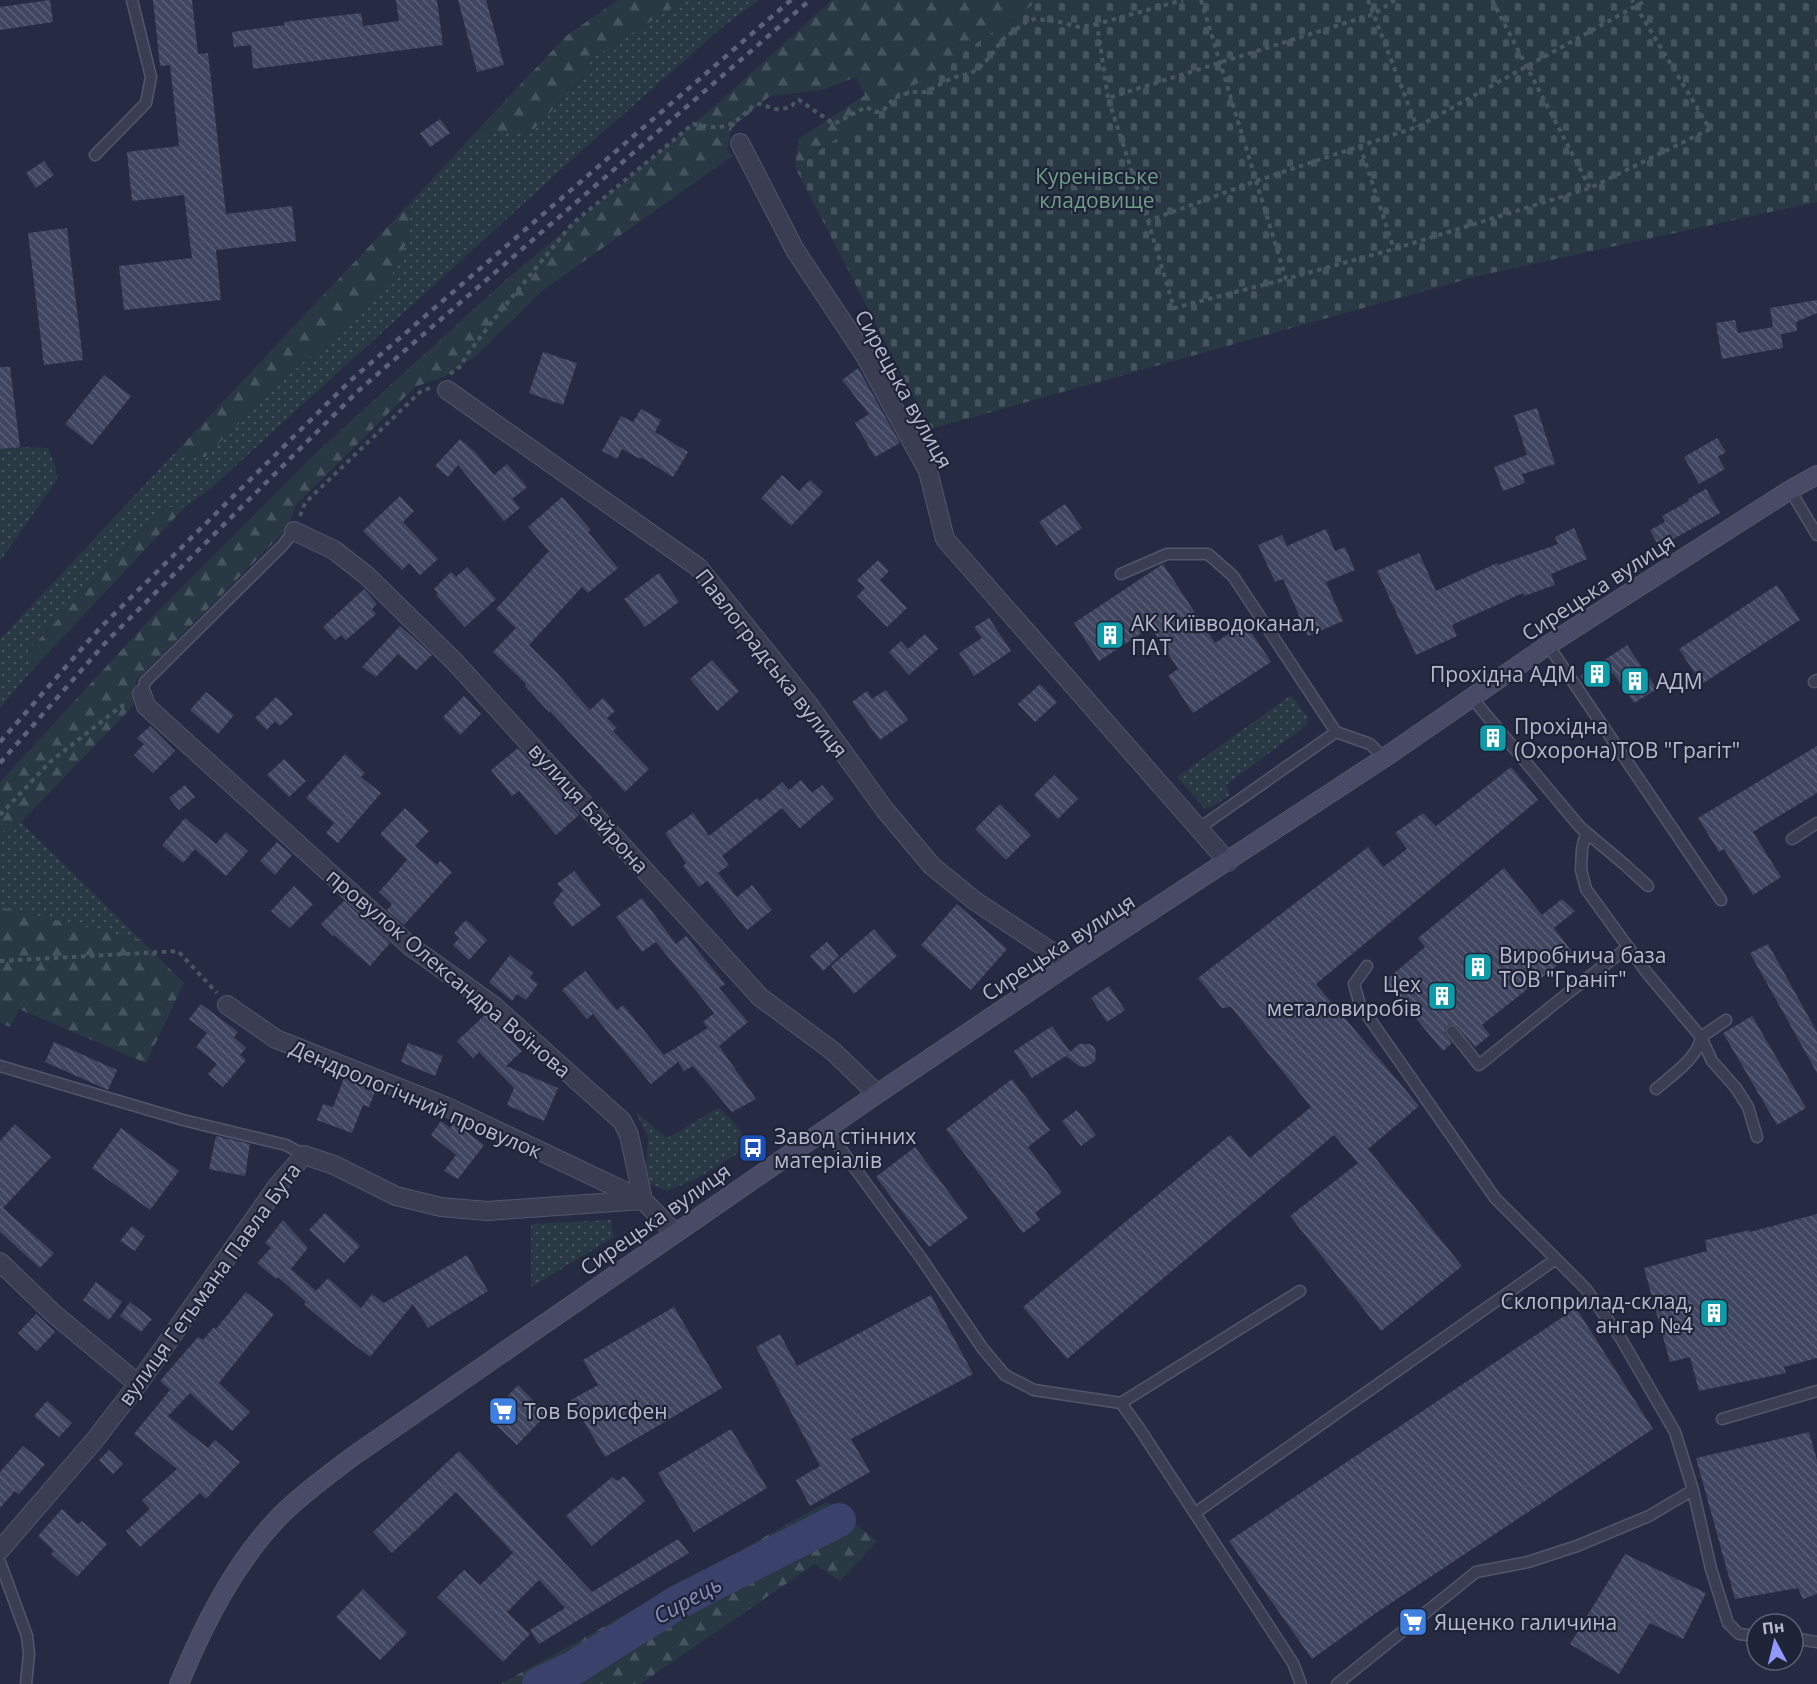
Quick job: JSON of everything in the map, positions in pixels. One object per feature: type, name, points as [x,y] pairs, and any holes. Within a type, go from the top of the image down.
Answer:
[{"type":"main road","name":"Сирецька вулиця","points":[[179,1684],[197,1642],[232,1580],[255,1546],[281,1515],[349,1459],[826,1129],[1070,964],[1384,758],[1548,645],[1817,475]]},
{"type":"street","name":"Сирецька вулиця","points":[[740,143],[795,250],[864,354],[928,471],[945,539],[1228,862]]},
{"type":"street","name":"Павлоградська вулиця","points":[[440,388],[698,567],[809,705],[885,810],[932,866],[975,901],[1070,964]]},
{"type":"street","name":"вулиця Байрона","points":[[294,531],[334,549],[366,575],[454,661],[760,997],[834,1052],[877,1094]]},
{"type":"street","name":"провулок Олександра Воїнова","points":[[142,694],[146,706],[402,939],[494,1006],[622,1121],[629,1135],[643,1200]]},
{"type":"street","name":"Дендрологічний провулок","points":[[227,1005],[276,1039],[446,1107],[643,1200]]},
{"type":"street","name":"вулиця Гетьмана Павла Бута","points":[[0,1550],[94,1441],[138,1384],[278,1185],[304,1155],[334,1166],[396,1196],[441,1207],[487,1211],[643,1200]]},
{"type":"street","points":[[643,1200],[675,1233]]},
{"type":"street","points":[[0,1262],[54,1314],[138,1384]]},
{"type":"lane","points":[[95,155],[146,103],[151,77],[132,0]]},
{"type":"lane","points":[[1790,490],[1817,535]]},
{"type":"lane","points":[[142,694],[145,682],[283,545],[294,531]]},
{"type":"lane","points":[[1121,574],[1167,554],[1208,554],[1233,576],[1336,732],[1370,744],[1384,758]]},
{"type":"lane","points":[[1548,645],[1720,900]]},
{"type":"lane","points":[[1472,698],[1586,833],[1648,886]]},
{"type":"lane","points":[[1198,829],[1336,732]]},
{"type":"lane","points":[[1792,839],[1817,823]]},
{"type":"lane","points":[[1586,833],[1582,849],[1581,870],[1586,889],[1627,948],[1701,1037],[1712,1061],[1736,1088],[1748,1107],[1757,1137]]},
{"type":"lane","points":[[1452,1031],[1479,1065],[1627,948]]},
{"type":"lane","points":[[1367,966],[1354,984],[1359,1005],[1495,1198],[1587,1289],[1625,1347],[1675,1432],[1711,1569],[1728,1623],[1739,1634],[1745,1635]]},
{"type":"lane","points":[[1656,1089],[1695,1053],[1700,1045],[1701,1037],[1726,1020]]},
{"type":"lane","points":[[0,1066],[183,1120],[286,1145],[304,1155]]},
{"type":"lane","points":[[826,1129],[921,1258],[983,1349],[1005,1375],[1034,1390],[1121,1402],[1300,1291]]},
{"type":"lane","points":[[1195,1513],[1556,1259]]},
{"type":"lane","points":[[1722,1419],[1817,1391]]},
{"type":"lane","points":[[1121,1402],[1293,1663],[1301,1684]]},
{"type":"lane","points":[[1337,1684],[1476,1572],[1528,1562],[1577,1546],[1649,1516],[1692,1490]]},
{"type":"lane","points":[[0,1562],[27,1636],[29,1654],[26,1684]]},
{"type":"path","points":[[294,531],[305,503],[420,393],[440,388],[461,366],[495,318],[572,224],[693,124],[716,129],[733,123],[755,104],[782,109],[792,106],[795,101],[799,100],[834,124],[866,107],[875,112],[883,111],[894,98],[900,95],[927,92],[952,78],[971,73],[989,58],[1003,39],[1026,21],[1034,19],[1056,21],[1079,27],[1183,0]]},
{"type":"path","points":[[1201,0],[1286,279]]},
{"type":"path","points":[[1368,0],[1417,127]]},
{"type":"path","points":[[1108,98],[1374,14],[1395,0]]},
{"type":"path","points":[[1492,0],[1590,188]]},
{"type":"path","points":[[1096,24],[1108,98],[1174,308],[1394,249],[1590,188],[1710,129],[1632,0]]},
{"type":"path","points":[[1148,221],[1256,181],[1417,127],[1647,0]]},
{"type":"path","points":[[1360,146],[1394,249]]},
{"type":"path","points":[[0,815],[50,762],[120,707],[134,701],[142,694]]},
{"type":"path","points":[[0,961],[178,951],[227,1005]]},
{"type":"green space","points":[[618,0],[685,0],[589,60],[582,79],[534,129],[471,137],[566,36]]},
{"type":"green space","points":[[685,0],[759,0],[725,25],[578,154],[210,489],[185,507],[164,507],[28,650],[33,669],[0,708],[0,639],[172,456],[205,457],[275,387],[338,332],[390,279],[409,237],[411,202],[471,137],[534,129],[582,80],[589,60]]},
{"type":"green space","points":[[832,0],[1040,0],[795,167],[798,139],[865,95],[856,77],[822,90],[770,96],[732,128],[727,149],[732,156],[542,291],[477,355],[446,376],[415,387],[297,504],[286,530],[137,680],[133,706],[21,822],[0,833],[0,782],[151,618],[316,453],[508,278],[716,105]]},
{"type":"green space","name":"Куренівське кладовище","points":[[1040,0],[1817,0],[1817,202],[1478,276],[930,429],[795,167]]},
{"type":"green space","points":[[411,202],[409,237],[390,279],[338,332],[275,387],[205,457],[172,456]]},
{"type":"green space","points":[[48,448],[56,467],[57,480],[0,561],[0,449]]},
{"type":"green space","points":[[164,507],[185,507],[33,669],[28,651]]},
{"type":"green space","points":[[1291,695],[1308,717],[1307,725],[1226,785],[1230,795],[1205,809],[1177,777]]},
{"type":"green space","points":[[21,822],[141,940],[0,907],[0,833]]},
{"type":"green space","points":[[0,907],[141,940],[184,983],[146,1063],[19,1009],[10,1027],[0,1023]]},
{"type":"green space","points":[[720,1107],[741,1131],[745,1149],[696,1179],[667,1191],[645,1182],[648,1138],[636,1112],[667,1138]]},
{"type":"green space","points":[[611,1220],[614,1237],[531,1287],[531,1224]]},
{"type":"green space","points":[[827,1502],[877,1541],[840,1581],[815,1564],[640,1684],[501,1684]]},
{"type":"building","points":[[50,0],[53,22],[0,30],[0,7]]},
{"type":"building","points":[[153,0],[192,0],[198,54],[208,53],[226,214],[292,206],[296,241],[216,250],[221,300],[124,310],[119,266],[192,258],[184,195],[132,201],[127,152],[179,146],[170,65],[160,66]]},
{"type":"building","points":[[396,0],[437,0],[443,45],[253,69],[251,45],[234,47],[232,32],[285,25],[284,22],[361,13],[363,26],[399,21]]},
{"type":"building","points":[[458,0],[486,0],[504,65],[477,72]]},
{"type":"building","points":[[440,119],[450,133],[430,147],[420,133]]},
{"type":"building","points":[[44,161],[54,175],[36,188],[26,173]]},
{"type":"building","points":[[67,228],[83,360],[44,365],[28,233]]},
{"type":"building","points":[[1817,300],[1817,313],[1796,322],[1797,331],[1781,334],[1783,348],[1722,359],[1716,323],[1735,320],[1738,333],[1773,327],[1770,308]]},
{"type":"building","points":[[543,352],[577,363],[563,405],[529,393]]},
{"type":"building","points":[[0,367],[10,367],[20,447],[0,449]]},
{"type":"building","points":[[858,368],[900,443],[875,457],[855,423],[869,414],[842,380]]},
{"type":"building","points":[[104,375],[131,396],[92,445],[65,424]]},
{"type":"building","points":[[1537,408],[1555,464],[1522,474],[1525,483],[1503,491],[1494,467],[1527,455],[1514,415]]},
{"type":"building","points":[[641,409],[661,420],[655,432],[688,452],[673,477],[641,457],[640,459],[622,449],[617,459],[602,451],[621,416],[633,422]]},
{"type":"building","points":[[1717,438],[1726,452],[1718,457],[1725,469],[1699,484],[1684,457]]},
{"type":"building","points":[[460,439],[476,453],[494,475],[507,464],[527,487],[512,499],[520,508],[504,521],[458,465],[448,477],[435,466]]},
{"type":"building","points":[[782,475],[799,491],[810,480],[823,492],[791,526],[761,498]]},
{"type":"building","points":[[1706,489],[1720,513],[1659,547],[1650,530],[1665,522],[1662,516]]},
{"type":"building","points":[[400,496],[414,511],[403,522],[438,559],[420,575],[409,563],[402,570],[363,531]]},
{"type":"building","points":[[562,497],[591,530],[588,532],[618,568],[588,593],[582,587],[529,645],[590,710],[603,698],[615,711],[607,718],[617,728],[613,731],[649,769],[625,792],[525,686],[526,684],[493,652],[516,628],[496,609],[549,551],[528,527]]},
{"type":"building","points":[[1065,504],[1082,528],[1056,546],[1039,522]]},
{"type":"building","points":[[1574,528],[1587,559],[1551,574],[1555,585],[1524,596],[1523,593],[1452,625],[1457,636],[1416,655],[1377,571],[1419,553],[1436,591],[1497,563],[1498,565],[1558,544],[1555,537]]},
{"type":"building","points":[[1326,529],[1335,551],[1345,547],[1355,570],[1326,582],[1343,621],[1308,636],[1283,579],[1275,582],[1258,545],[1282,535],[1287,546]]},
{"type":"building","points":[[878,560],[889,571],[880,580],[907,608],[887,627],[857,596],[865,588],[857,580]]},
{"type":"building","name":"АК Київводоканал, ПАТ","points":[[1163,564],[1215,643],[1245,623],[1271,662],[1193,713],[1168,676],[1178,669],[1151,627],[1099,661],[1074,623]]},
{"type":"building","points":[[467,567],[496,599],[465,627],[436,595],[438,593],[434,589],[451,572],[456,577]]},
{"type":"building","points":[[659,573],[679,602],[645,627],[624,599]]},
{"type":"building","points":[[1777,585],[1800,620],[1702,684],[1679,649]]},
{"type":"building","points":[[364,589],[377,604],[372,609],[376,614],[346,640],[341,635],[335,640],[323,627]]},
{"type":"building","points":[[989,618],[1011,651],[974,676],[959,653],[982,638],[974,627]]},
{"type":"building","points":[[400,626],[432,655],[416,670],[398,654],[376,677],[362,667]]},
{"type":"building","points":[[925,634],[938,649],[909,675],[889,652],[901,641],[908,649]]},
{"type":"building","name":"АДМ","points":[[1627,645],[1657,689],[1634,703],[1613,673],[1589,688],[1580,676]]},
{"type":"building","points":[[712,660],[739,691],[717,711],[690,679]]},
{"type":"building","points":[[1040,684],[1057,702],[1035,722],[1018,704]]},
{"type":"building","points":[[886,690],[908,720],[880,740],[852,702],[867,691],[872,699]]},
{"type":"building","points":[[206,692],[234,715],[218,734],[190,710]]},
{"type":"building","points":[[464,696],[481,714],[460,735],[443,717]]},
{"type":"building","points":[[276,697],[293,714],[280,726],[275,721],[267,730],[255,718]]},
{"type":"building","points":[[150,726],[175,751],[153,773],[134,755],[144,744],[137,738]]},
{"type":"building","points":[[1817,746],[1817,793],[1753,832],[1781,877],[1753,895],[1724,849],[1719,852],[1698,818]]},
{"type":"building","points":[[518,748],[579,815],[556,835],[519,791],[512,796],[491,770]]},
{"type":"building","points":[[345,754],[365,773],[361,777],[381,793],[338,843],[326,833],[334,823],[306,798]]},
{"type":"building","points":[[284,759],[306,781],[289,797],[267,775]]},
{"type":"building","points":[[1511,767],[1538,800],[1316,984],[1419,1106],[1368,1149],[1462,1266],[1381,1331],[1290,1216],[1358,1163],[1334,1135],[1067,1359],[1023,1307],[1230,1135],[1250,1158],[1311,1107],[1231,1007],[1222,1008],[1198,978],[1368,847],[1383,867],[1407,849],[1395,833],[1423,813],[1436,826]]},
{"type":"building","points":[[1054,775],[1078,799],[1058,819],[1034,795]]},
{"type":"building","points":[[801,780],[812,793],[822,785],[834,799],[800,828],[782,808],[722,856],[729,865],[718,873],[737,897],[752,885],[772,910],[747,930],[707,881],[699,887],[683,866],[686,863],[665,833],[693,813],[709,836],[757,798],[760,801],[782,782],[789,790]]},
{"type":"building","points":[[185,785],[195,797],[179,810],[169,798]]},
{"type":"building","points":[[1000,804],[1031,835],[1006,860],[975,829]]},
{"type":"building","points":[[405,808],[429,831],[415,846],[437,865],[440,861],[452,872],[404,925],[387,910],[392,904],[379,892],[407,860],[380,834]]},
{"type":"building","points":[[185,818],[216,844],[226,832],[248,851],[226,876],[195,849],[183,863],[162,845]]},
{"type":"building","points":[[277,842],[292,855],[275,875],[260,861]]},
{"type":"building","name":"Виробнича база ТОВ \"Граніт\"","points":[[1504,868],[1542,915],[1562,899],[1575,911],[1554,928],[1573,953],[1482,1025],[1490,1035],[1475,1047],[1457,1026],[1448,1025],[1445,1033],[1452,1043],[1443,1051],[1385,981],[1425,947],[1418,938]]},
{"type":"building","points":[[574,871],[601,905],[572,927],[553,903],[563,890],[557,884]]},
{"type":"building","points":[[294,886],[313,904],[290,928],[271,911]]},
{"type":"building","points":[[642,898],[676,944],[686,936],[725,984],[719,988],[748,1022],[719,1046],[756,1099],[732,1112],[693,1066],[684,1071],[678,1062],[651,1084],[593,1014],[587,1019],[562,990],[585,971],[617,1010],[623,1005],[664,1055],[708,1028],[703,1022],[714,1013],[656,942],[642,952],[616,917]]},
{"type":"building","points":[[344,901],[390,943],[370,966],[321,924]]},
{"type":"building","points":[[957,904],[1007,949],[971,990],[921,945]]},
{"type":"building","points":[[466,920],[487,940],[469,960],[453,945],[459,938],[454,933]]},
{"type":"building","points":[[874,929],[897,956],[854,994],[831,966]]},
{"type":"building","points":[[827,942],[839,956],[823,971],[810,956]]},
{"type":"building","points":[[1768,944],[1817,1032],[1817,1073],[1750,953]]},
{"type":"building","points":[[510,955],[533,973],[530,978],[538,984],[526,1000],[517,994],[512,1001],[489,982]]},
{"type":"building","points":[[1109,986],[1125,1010],[1107,1022],[1091,998]]},
{"type":"building","points":[[201,1004],[238,1032],[234,1037],[246,1048],[240,1055],[246,1060],[223,1087],[208,1074],[217,1064],[196,1047],[207,1033],[189,1019]]},
{"type":"building","points":[[486,1014],[522,1051],[506,1066],[558,1088],[544,1121],[507,1105],[514,1088],[479,1052],[473,1058],[457,1041]]},
{"type":"building","points":[[1752,1016],[1806,1108],[1777,1125],[1723,1033]]},
{"type":"building","points":[[1052,1026],[1070,1052],[1079,1044],[1089,1044],[1094,1047],[1095,1061],[1084,1067],[1066,1056],[1032,1078],[1014,1051]]},
{"type":"building","points":[[54,1042],[117,1070],[108,1090],[45,1062]]},
{"type":"building","points":[[408,1043],[443,1056],[435,1076],[401,1062]]},
{"type":"building","points":[[344,1078],[375,1092],[369,1107],[363,1105],[352,1133],[317,1120],[323,1104],[333,1107]]},
{"type":"building","points":[[1012,1079],[1050,1130],[1028,1147],[1062,1192],[1035,1213],[1040,1220],[1023,1233],[946,1129]]},
{"type":"building","points":[[1077,1110],[1096,1135],[1081,1146],[1062,1121]]},
{"type":"building","points":[[441,1121],[450,1128],[454,1123],[458,1125],[484,1145],[458,1179],[444,1171],[456,1155],[431,1135]]},
{"type":"building","points":[[15,1124],[51,1157],[3,1208],[54,1253],[40,1268],[0,1232],[0,1141]]},
{"type":"building","points":[[121,1128],[179,1171],[150,1210],[92,1168]]},
{"type":"building","points":[[216,1136],[250,1144],[245,1176],[209,1169]]},
{"type":"building","points":[[915,1147],[968,1218],[929,1247],[876,1177]]},
{"type":"building","points":[[325,1213],[360,1246],[344,1263],[309,1230]]},
{"type":"building","name":"Склоприлад-склад, ангар №4","points":[[1817,1214],[1817,1358],[1784,1367],[1786,1373],[1699,1391],[1690,1357],[1670,1362],[1644,1268],[1707,1251],[1705,1240],[1750,1230],[1750,1232]]},
{"type":"building","points":[[283,1220],[308,1248],[291,1269],[316,1291],[328,1278],[361,1308],[372,1294],[384,1303],[467,1255],[488,1291],[428,1328],[413,1304],[370,1357],[304,1304],[306,1302],[278,1277],[276,1279],[257,1263],[271,1248],[265,1243]]},
{"type":"building","points":[[132,1226],[145,1236],[135,1251],[120,1241]]},
{"type":"building","points":[[96,1282],[122,1302],[109,1320],[83,1300]]},
{"type":"building","points":[[246,1292],[274,1314],[219,1383],[250,1412],[232,1431],[190,1393],[168,1416],[208,1448],[215,1440],[240,1462],[206,1499],[200,1493],[140,1547],[126,1531],[150,1509],[142,1500],[177,1469],[134,1434],[170,1390],[160,1381],[198,1337],[203,1340],[214,1327],[216,1329]]},
{"type":"building","points":[[931,1295],[973,1374],[851,1439],[870,1472],[810,1506],[796,1480],[820,1466],[756,1347],[780,1334],[797,1366]]},
{"type":"building","points":[[130,1302],[152,1319],[141,1332],[120,1316]]},
{"type":"building","points":[[674,1307],[722,1388],[605,1457],[571,1400],[598,1385],[583,1360]]},
{"type":"building","points":[[1576,1308],[1653,1429],[1376,1613],[1312,1659],[1229,1541]]},
{"type":"building","points":[[36,1314],[55,1332],[37,1351],[18,1333]]},
{"type":"building","points":[[518,1385],[547,1414],[517,1445],[488,1417]]},
{"type":"building","points":[[47,1401],[72,1423],[59,1437],[34,1416]]},
{"type":"building","points":[[731,1429],[767,1488],[694,1532],[658,1473]]},
{"type":"building","points":[[1809,1432],[1817,1460],[1817,1594],[1803,1599],[1798,1588],[1735,1599],[1696,1458]]},
{"type":"building","points":[[23,1446],[45,1464],[19,1494],[15,1491],[0,1508],[0,1472]]},
{"type":"building","points":[[109,1450],[123,1464],[113,1474],[99,1460]]},
{"type":"building","points":[[459,1451],[592,1592],[678,1539],[689,1553],[539,1644],[530,1630],[565,1608],[539,1580],[507,1612],[530,1634],[503,1662],[437,1597],[464,1570],[480,1585],[513,1553],[456,1492],[392,1553],[373,1532]]},
{"type":"building","points":[[624,1476],[645,1501],[592,1546],[566,1516],[612,1477],[617,1481]]},
{"type":"building","points":[[62,1509],[78,1524],[82,1521],[107,1544],[77,1577],[51,1554],[54,1551],[38,1536]]},
{"type":"building","points":[[1625,1554],[1706,1593],[1683,1639],[1650,1623],[1619,1674],[1570,1644]]},
{"type":"building","points":[[363,1589],[407,1633],[380,1660],[336,1617]]},
{"type":"waterway","name":"Сирець","points":[[539,1684],[575,1667],[678,1602],[839,1520]]},
{"type":"railway","points":[[0,742],[99,629],[350,381],[791,0]]},
{"type":"railway","points":[[0,763],[107,641],[358,391],[810,0]]},
{"type":"place","name":"АК Київводоканал, ПАТ","points":[[1110,635]]},
{"type":"place","name":"Прохідна АДМ","points":[[1597,674]]},
{"type":"place","name":"АДМ","points":[[1635,681]]},
{"type":"place","name":"Прохідна (Охорона)ТОВ \"Грагіт\"","points":[[1493,738]]},
{"type":"place","name":"Виробнича база ТОВ \"Граніт\"","points":[[1478,967]]},
{"type":"place","name":"Цех металовиробів","points":[[1442,996]]},
{"type":"place","name":"Завод стінних матеріалів","points":[[753,1148]]},
{"type":"place","name":"Склоприлад-склад, ангар №4","points":[[1714,1313]]},
{"type":"place","name":"Тов Борисфен","points":[[503,1411]]},
{"type":"place","name":"Ященко галичина","points":[[1413,1622]]}]
